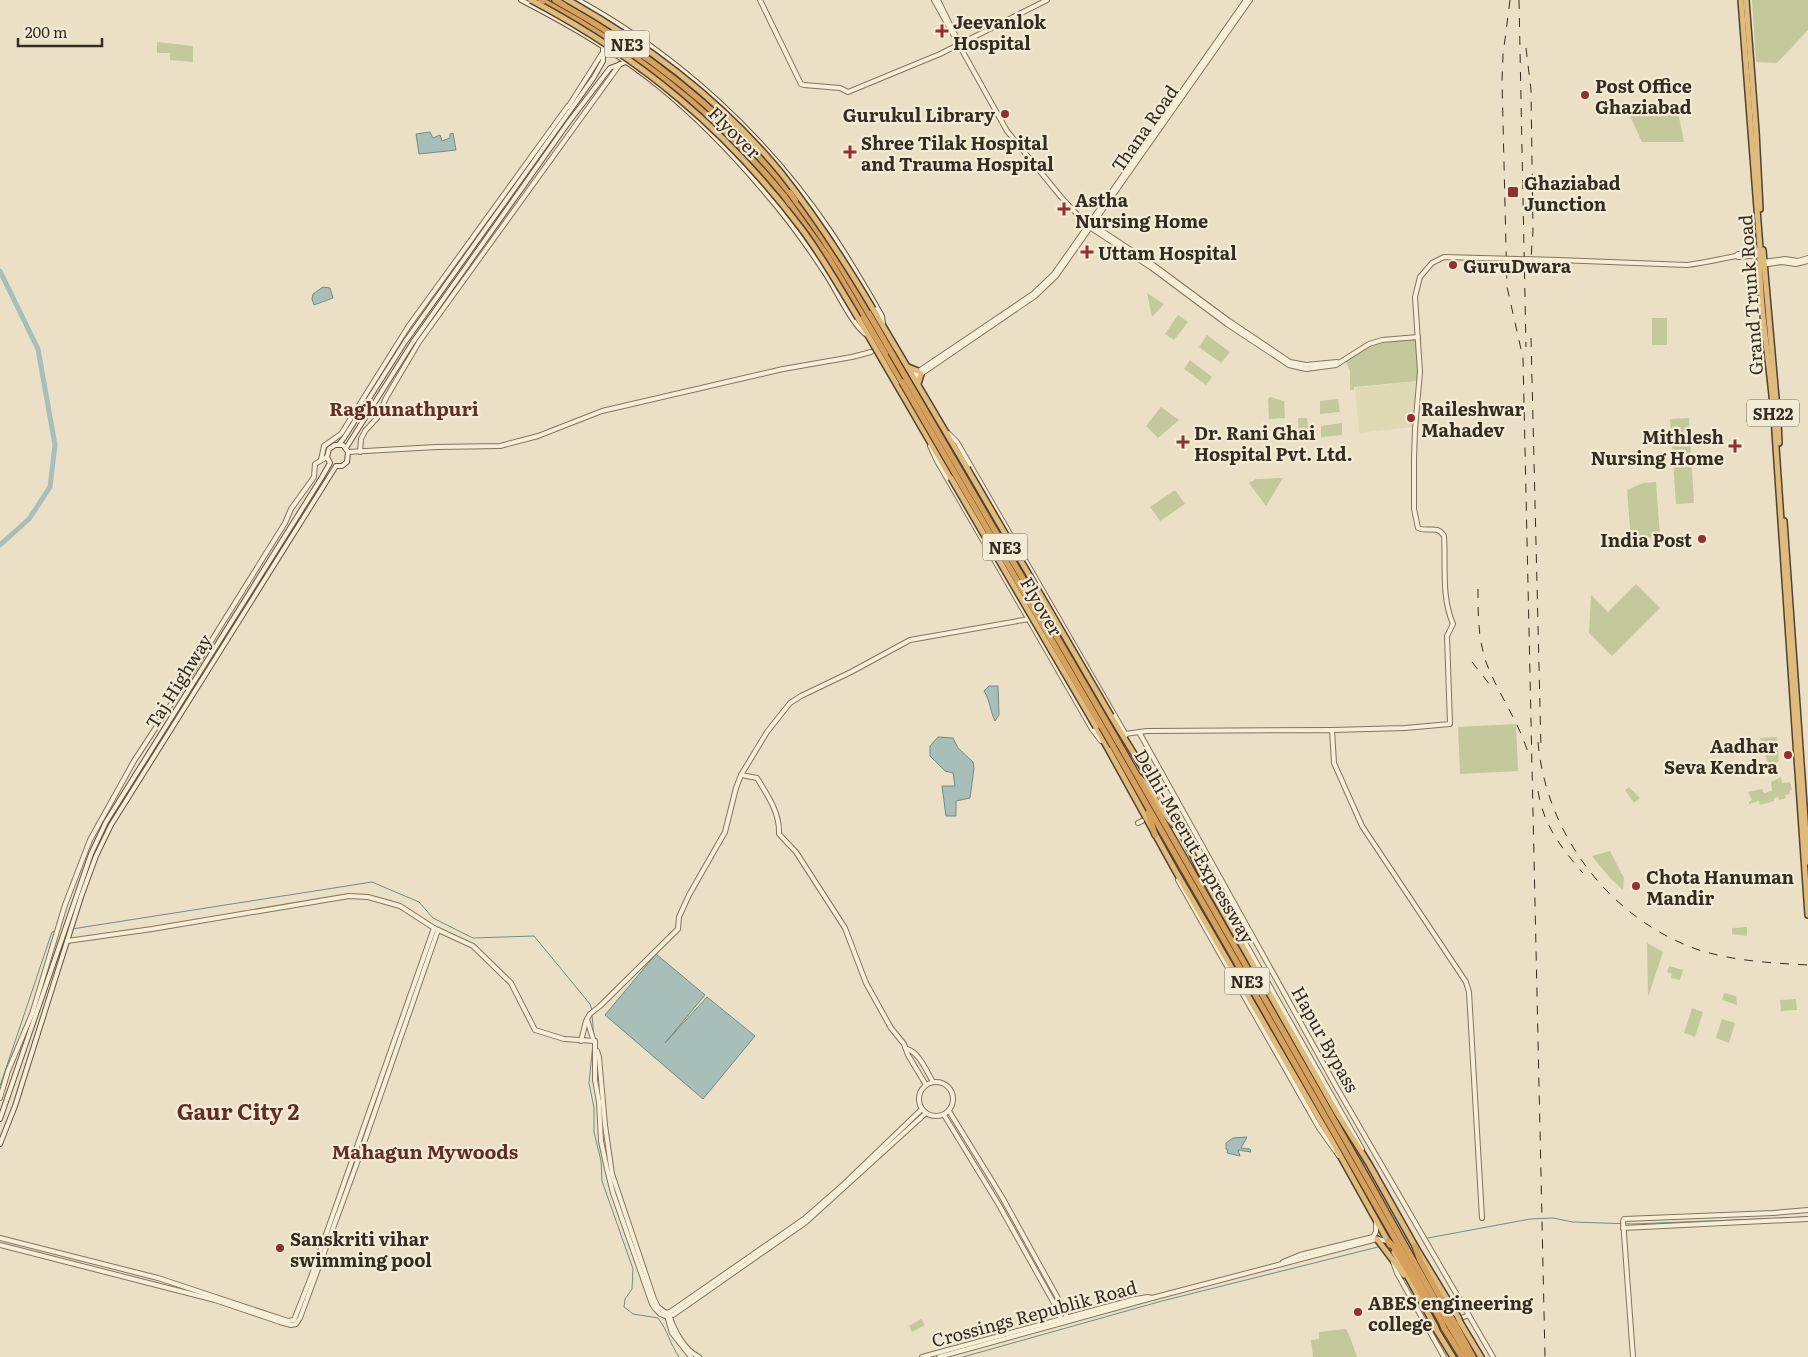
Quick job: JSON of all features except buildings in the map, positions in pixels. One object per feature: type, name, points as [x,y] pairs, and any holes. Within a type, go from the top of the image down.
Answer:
[{"type":"highway","name":"Flyover","points":[[530,0],[580,27],[626,56],[668,89],[713,128],[753,170],[802,229],[858,318],[1096,727],[1175,870],[1341,1158],[1378,1217],[1388,1241],[1407,1276]]},
{"type":"highway","name":"NE3","points":[[542,0],[568,14],[669,82],[721,127],[787,195]]},
{"type":"highway","name":"NE3","points":[[555,0],[616,36],[695,96],[744,141],[777,177],[792,202]]},
{"type":"highway","name":"Flyover","points":[[568,0],[619,30],[689,83],[734,123],[780,172],[804,202],[838,251],[914,376],[1178,830]]},
{"type":"highway","name":"Grand Trunk Road","points":[[1741,0],[1748,56],[1762,263],[1778,421],[1804,830]]},
{"type":"highway","name":"Grand Trunk Road","points":[[1746,0],[1748,56],[1762,255]]},
{"type":"highway","name":"Delhi-Meerut Expressway","points":[[792,202],[811,221],[839,263],[891,352],[1115,744],[1378,1217],[1436,1313],[1451,1323],[1460,1355]]},
{"type":"highway","name":"Delhi-Meerut Expressway","points":[[792,202],[828,256],[1115,744]]},
{"type":"highway","points":[[908,367],[919,373],[918,384]]},
{"type":"highway","name":"Delhi-Meerut Expressway","points":[[1133,776],[1451,1323],[1468,1357]]},
{"type":"highway","points":[[1155,835],[1148,813],[1132,784],[1133,776],[1147,784],[1167,819],[1178,830],[1337,1113],[1369,1164],[1415,1246],[1451,1323],[1473,1357]]},
{"type":"highway","name":"SH22","points":[[1804,830],[1808,862]]},
{"type":"highway","name":"SH22","points":[[1804,830],[1808,915]]},
{"type":"highway","points":[[1377,1239],[1401,1273],[1407,1276],[1452,1357]]},
{"type":"highway","points":[[1388,1241],[1393,1246],[1430,1308],[1436,1313]]},
{"type":"highway","points":[[1415,1246],[1420,1260],[1448,1312],[1451,1323],[1481,1357]]},
{"type":"highway","points":[[1420,1272],[1424,1274],[1443,1308],[1448,1312]]},
{"type":"street","points":[[521,0],[603,48],[663,90],[710,134],[780,210],[828,277],[859,328],[867,335]]},
{"type":"street","points":[[533,6],[536,0]]},
{"type":"street","points":[[538,9],[542,0]]},
{"type":"street","points":[[578,0],[643,41],[700,86],[751,134],[799,188],[830,231],[882,316],[883,325]]},
{"type":"street","points":[[760,0],[800,83],[840,88],[848,92],[959,46],[1047,0]]},
{"type":"street","points":[[934,0],[1007,130],[1061,197],[1091,226],[1152,264],[1229,321],[1290,362],[1306,365],[1338,362],[1338,364],[1369,344],[1382,340],[1418,337]]},
{"type":"street","points":[[938,0],[959,46]]},
{"type":"street","name":"Thana Road","points":[[914,376],[1036,296],[1056,276],[1247,1]]},
{"type":"street","points":[[321,460],[324,446],[342,434],[408,326],[594,78],[601,66],[603,48]]},
{"type":"street","points":[[0,1098],[8,1071],[32,1014],[77,872],[90,840],[116,792],[285,523],[291,508],[314,477],[315,465],[327,457],[330,448],[339,444],[344,438],[405,342],[597,63],[603,48]]},
{"type":"street","points":[[0,1144],[14,1109],[73,922],[96,856],[111,825],[336,466],[342,466],[347,462],[347,450],[413,342],[570,120],[610,68],[623,63]]},
{"type":"street","points":[[360,452],[365,431],[377,418],[386,398],[419,342],[580,118],[623,63]]},
{"type":"street","points":[[594,78],[600,81]]},
{"type":"street","points":[[565,119],[568,106]]},
{"type":"street","points":[[570,120],[580,118]]},
{"type":"street","points":[[776,206],[799,188]]},
{"type":"street","points":[[780,210],[802,193]]},
{"type":"street","points":[[496,226],[500,229]]},
{"type":"street","points":[[1736,256],[1738,254],[1757,252],[1760,247]]},
{"type":"street","points":[[1125,734],[1139,732],[1405,728],[1450,724],[1447,636],[1453,624],[1448,613],[1446,597],[1444,536],[1440,530],[1429,528],[1422,530],[1418,528],[1414,509],[1414,429],[1420,372],[1416,304],[1417,284],[1428,267],[1444,258],[1499,258],[1669,265],[1704,263],[1715,259],[1736,256],[1762,255]]},
{"type":"street","points":[[1762,263],[1785,259],[1798,262],[1808,259]]},
{"type":"street","points":[[339,444],[347,450],[360,452],[436,446],[500,446],[538,436],[602,411],[789,368],[871,352]]},
{"type":"street","points":[[923,430],[937,461],[1025,614],[1092,729],[1104,744]]},
{"type":"street","points":[[945,430],[957,442],[1046,594],[1125,734],[1126,742]]},
{"type":"street","points":[[357,432],[365,431]]},
{"type":"street","name":"Taj Highway","points":[[0,1119],[91,854],[106,822],[330,463],[327,457]]},
{"type":"street","points":[[1022,608],[1046,594]]},
{"type":"street","points":[[1025,614],[1049,600]]},
{"type":"street","points":[[581,1041],[587,1019],[593,1012],[678,929],[679,917],[689,895],[725,832],[741,775],[767,732],[786,707],[801,696],[910,640],[1029,619]]},
{"type":"street","points":[[1332,730],[1334,763],[1362,826],[1466,982],[1469,992],[1482,1218]]},
{"type":"street","name":"Hapur Bypass","points":[[1139,732],[1337,1088],[1493,1357]]},
{"type":"street","points":[[741,775],[756,777],[773,804],[780,828],[779,834],[796,852],[845,928],[866,983],[891,1028],[907,1049],[908,1055],[926,1086]]},
{"type":"street","points":[[1170,804],[1177,800]]},
{"type":"street","points":[[1193,856],[1208,877],[1369,1164]]},
{"type":"street","points":[[1175,870],[1180,883],[1319,1128],[1341,1158]]},
{"type":"street","points":[[67,940],[152,929],[360,896],[400,906],[436,929],[471,944],[508,980],[535,1030],[564,1040],[594,1040]]},
{"type":"street","points":[[0,1238],[158,1278],[288,1321],[294,1320],[436,929]]},
{"type":"street","points":[[0,1244],[215,1300],[280,1322],[296,1324],[300,1318],[357,1163],[436,929]]},
{"type":"street","points":[[587,1019],[599,1058],[605,1125],[615,1188],[654,1299],[658,1307],[668,1314],[679,1336],[691,1352],[699,1357]]},
{"type":"street","points":[[907,1049],[911,1049],[915,1054],[933,1082]]},
{"type":"street","points":[[21,1058],[19,1072],[25,1075]]},
{"type":"street","points":[[933,1082],[944,1084],[952,1092],[953,1104],[944,1115],[936,1117],[922,1109],[919,1096],[926,1086],[933,1082]]},
{"type":"street","points":[[10,1090],[17,1092],[14,1109]]},
{"type":"street","points":[[880,1152],[922,1109]]},
{"type":"street","points":[[949,1111],[1002,1197],[1060,1302]]},
{"type":"street","points":[[668,1314],[804,1219],[926,1113]]},
{"type":"street","points":[[944,1115],[1000,1205],[1055,1305]]},
{"type":"street","points":[[1633,1357],[1623,1225],[1626,1218],[1808,1210]]},
{"type":"street","name":"Crossings Republik Road","points":[[1279,1265],[1300,1256],[1373,1237],[1376,1232],[1378,1217]]},
{"type":"street","points":[[1623,1225],[1808,1219]]},
{"type":"street","name":"Crossings Republik Road","points":[[939,1357],[1061,1324],[1067,1320],[1377,1239],[1388,1241]]},
{"type":"street","points":[[1393,1262],[1397,1273],[1444,1357]]},
{"type":"street","points":[[1063,1308],[1067,1320]]},
{"type":"street","points":[[1058,1310],[1061,1324]]},
{"type":"street","points":[[668,1314],[672,1333],[690,1357]]},
{"type":"street","points":[[1429,1331],[1469,1315]]},
{"type":"street","name":"Crossings Republik Road","points":[[922,1357],[1061,1318],[1067,1320]]},
{"type":"shaded area","points":[[1417,381],[1413,427],[1359,433],[1355,388]]},
{"type":"green space","points":[[1752,0],[1808,0],[1808,30],[1777,63],[1756,62]]},
{"type":"green space","points":[[157,42],[193,46],[193,62],[170,60],[170,53],[157,53]]},
{"type":"green space","points":[[1678,112],[1684,142],[1642,142],[1630,116]]},
{"type":"green space","points":[[1147,293],[1164,304],[1152,317]]},
{"type":"green space","points":[[1178,315],[1188,322],[1174,340],[1165,334]]},
{"type":"green space","points":[[1652,318],[1667,318],[1667,345],[1652,345]]},
{"type":"green space","points":[[1207,335],[1230,352],[1221,363],[1199,347]]},
{"type":"green space","points":[[1416,338],[1417,381],[1354,387],[1354,390],[1350,390],[1350,371],[1345,360],[1370,345]]},
{"type":"green space","points":[[1190,360],[1212,377],[1206,385],[1184,369]]},
{"type":"green space","points":[[1270,397],[1284,401],[1285,418],[1269,419],[1268,399]]},
{"type":"green space","points":[[1338,399],[1340,412],[1320,414],[1320,401]]},
{"type":"green space","points":[[1161,407],[1179,420],[1158,438],[1146,426]]},
{"type":"green space","points":[[1298,418],[1307,418],[1309,438],[1299,439]]},
{"type":"green space","points":[[1689,418],[1694,503],[1676,504],[1670,419]]},
{"type":"green space","points":[[1342,423],[1342,435],[1321,437],[1321,426]]},
{"type":"green space","points":[[1283,478],[1266,506],[1249,483],[1256,479]]},
{"type":"green space","points":[[1656,482],[1660,536],[1631,541],[1627,490],[1643,483]]},
{"type":"green space","points":[[1175,490],[1185,504],[1160,521],[1150,507]]},
{"type":"green space","points":[[1636,584],[1660,608],[1612,656],[1589,633],[1591,595],[1608,612]]},
{"type":"green space","points":[[1516,724],[1518,771],[1460,774],[1458,727]]},
{"type":"green space","points":[[1777,737],[1779,761],[1769,767],[1760,738]]},
{"type":"green space","points":[[1781,777],[1782,783],[1790,782],[1792,790],[1790,790],[1790,794],[1785,795],[1786,798],[1779,800],[1778,797],[1774,798],[1774,801],[1760,805],[1759,801],[1749,804],[1752,800],[1748,792],[1762,789],[1764,793],[1772,791],[1771,782]]},
{"type":"green space","points":[[1629,787],[1640,798],[1634,803],[1625,790]]},
{"type":"green space","points":[[1610,851],[1624,878],[1623,890],[1610,878],[1592,856]]},
{"type":"green space","points":[[1747,927],[1747,936],[1732,934],[1732,928]]},
{"type":"green space","points":[[1647,943],[1663,952],[1648,997]]},
{"type":"green space","points":[[1669,966],[1683,970],[1680,980],[1671,978],[1672,974],[1667,972]]},
{"type":"green space","points":[[1724,993],[1736,996],[1737,1005],[1722,1000]]},
{"type":"green space","points":[[1796,999],[1797,1010],[1781,1011],[1780,1000]]},
{"type":"green space","points":[[1692,1008],[1703,1012],[1695,1037],[1684,1033]]},
{"type":"green space","points":[[1722,1019],[1735,1023],[1729,1043],[1716,1038]]},
{"type":"green space","points":[[921,1319],[925,1325],[912,1332],[909,1326]]},
{"type":"green space","points":[[1346,1329],[1357,1357],[1313,1357],[1311,1340],[1319,1339],[1319,1332]]},
{"type":"water","points":[[430,132],[433,138],[440,135],[442,141],[450,138],[450,134],[453,133],[456,150],[419,154],[416,134]]},
{"type":"water","points":[[323,287],[330,288],[333,298],[314,305],[313,294]]},
{"type":"water","points":[[989,686],[998,686],[999,715],[995,721],[984,691]]},
{"type":"water","points":[[938,737],[953,738],[958,748],[973,762],[970,798],[956,801],[956,816],[946,816],[942,786],[955,786],[953,773],[945,771],[930,756],[930,746]]},
{"type":"water","points":[[656,954],[705,995],[665,1043],[707,997],[755,1036],[703,1099],[605,1015]]},
{"type":"water","points":[[1247,1137],[1241,1148],[1250,1149],[1251,1152],[1238,1150],[1240,1156],[1227,1153],[1226,1143],[1233,1138]]},
{"type":"waterway","points":[[0,271],[38,349],[55,445],[50,487],[29,519],[0,545]]},
{"type":"waterway","points":[[72,929],[372,882],[419,902],[433,918],[473,938],[534,936],[590,1004],[592,1010]]},
{"type":"waterway","points":[[0,1086],[52,932],[56,931]]},
{"type":"waterway","points":[[592,1014],[594,1039]]},
{"type":"waterway","points":[[593,1043],[589,1083],[594,1108],[594,1132],[601,1161],[602,1181],[633,1269],[632,1289],[625,1299],[624,1307],[633,1314],[658,1318],[679,1357]]},
{"type":"waterway","points":[[1428,1238],[1530,1219],[1553,1218],[1573,1222],[1633,1224],[1808,1217]]},
{"type":"waterway","points":[[963,1357],[1162,1301],[1378,1247]]},
{"type":"railway","points":[[1510,0],[1503,55],[1502,81],[1507,287],[1523,358],[1545,1357]]},
{"type":"railway","points":[[1519,0],[1526,347]]},
{"type":"railway","points":[[1526,48],[1531,90],[1533,231],[1530,273]]},
{"type":"railway","points":[[1531,338],[1541,748]]},
{"type":"railway","points":[[1478,589],[1478,617],[1483,653],[1520,732],[1529,756]]},
{"type":"railway","points":[[1472,662],[1494,690]]},
{"type":"railway","points":[[1538,742],[1544,776],[1554,810],[1569,841],[1588,870],[1611,896],[1638,918],[1667,936],[1699,950],[1753,961],[1808,965]]},
{"type":"railway","points":[[1538,791],[1540,803],[1554,835],[1583,873]]},
{"type":"place","name":"Jeevanlok Hospital","points":[[942,31]]},
{"type":"place","name":"Post Office Ghaziabad","points":[[1585,95]]},
{"type":"place","name":"Gurukul Library","points":[[1005,114]]},
{"type":"place","name":"Shree Tilak Hospital and Trauma Hospital","points":[[850,152]]},
{"type":"place","name":"Ghaziabad Junction","points":[[1513,192]]},
{"type":"place","name":"Astha Nursing Home","points":[[1064,209]]},
{"type":"place","name":"Uttam Hospital","points":[[1087,252]]},
{"type":"place","name":"GuruDwara","points":[[1453,265]]},
{"type":"place","name":"Raileshwar Mahadev","points":[[1411,418]]},
{"type":"place","name":"Dr. Rani Ghai Hospital Pvt. Ltd.","points":[[1183,442]]},
{"type":"place","name":"Mithlesh Nursing Home","points":[[1735,446]]},
{"type":"place","name":"India Post","points":[[1702,539]]},
{"type":"place","name":"Aadhar Seva Kendra","points":[[1788,755]]},
{"type":"place","name":"Chota Hanuman Mandir","points":[[1636,886]]},
{"type":"place","name":"Sanskriti vihar swimming pool","points":[[280,1248]]},
{"type":"place","name":"ABES engineering college","points":[[1358,1312]]},
{"type":"district","name":"Raghunathpuri","points":[[404,408]]},
{"type":"district","name":"Gaur City 2","points":[[238,1110]]},
{"type":"district","name":"Mahagun Mywoods","points":[[425,1151]]}]
